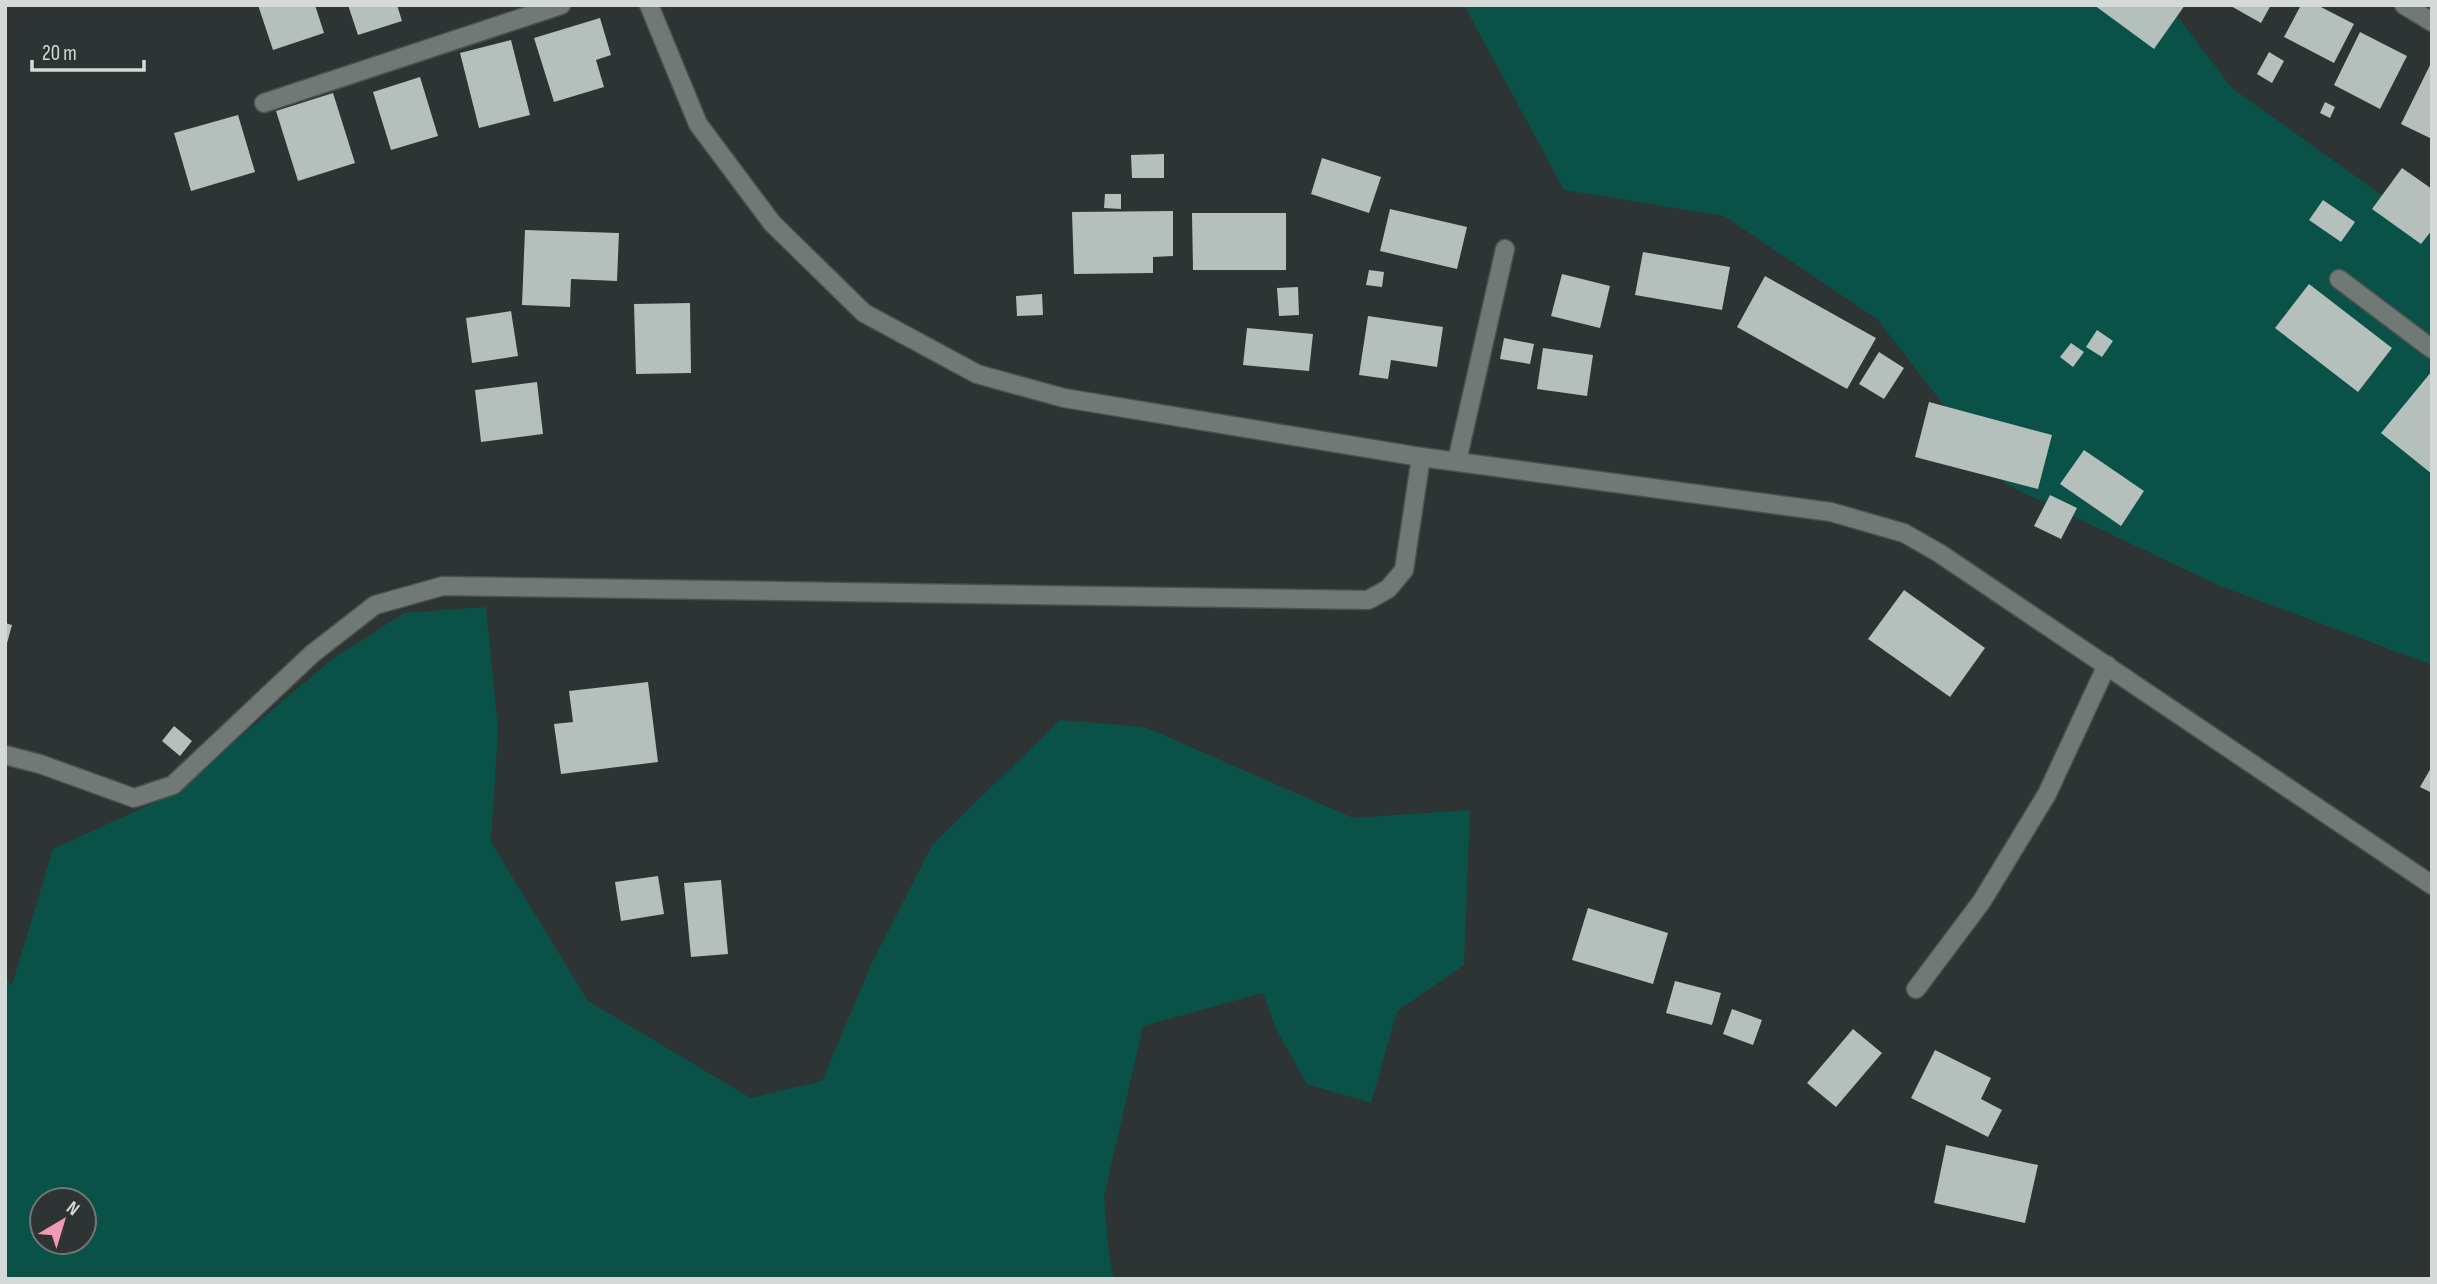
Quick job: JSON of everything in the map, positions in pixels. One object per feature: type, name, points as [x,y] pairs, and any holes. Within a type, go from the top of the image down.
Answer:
[{"type":"street","points":[[264,103],[561,5]]},
{"type":"street","points":[[649,5],[698,124],[772,223],[864,313],[977,374],[1064,398],[1421,457],[1831,512],[1904,533],[1939,553],[2432,885]]},
{"type":"street","points":[[2404,5],[2432,22]]},
{"type":"street","points":[[1457,461],[1505,249]]},
{"type":"street","points":[[2339,279],[2432,349]]},
{"type":"street","points":[[5,755],[40,764],[134,798],[173,785],[312,654],[375,605],[443,586],[1368,600],[1388,589],[1404,570],[1421,457]]},
{"type":"street","points":[[1916,989],[1982,901],[2047,794],[2107,665]]},
{"type":"green space","points":[[1464,5],[2169,5],[2232,88],[2432,231],[2432,665],[2220,586],[2005,484],[1877,319],[1724,216],[1564,190]]},
{"type":"green space","points":[[486,607],[498,730],[491,842],[588,1001],[751,1098],[822,1081],[870,967],[932,845],[1060,720],[1145,727],[1353,818],[1470,810],[1464,965],[1397,1011],[1371,1103],[1307,1084],[1276,1029],[1263,993],[1143,1026],[1104,1197],[1114,1279],[5,1279],[5,976],[12,985],[53,849],[171,795],[331,660],[404,613]]},
{"type":"building","points":[[258,5],[315,5],[324,33],[273,50]]},
{"type":"building","points":[[348,5],[397,5],[402,21],[358,35]]},
{"type":"building","points":[[2094,5],[2185,5],[2154,49]]},
{"type":"building","points":[[2229,5],[2271,5],[2261,23]]},
{"type":"building","points":[[2301,5],[2317,5],[2354,24],[2334,63],[2284,37]]},
{"type":"building","points":[[600,18],[611,55],[596,60],[604,87],[554,102],[534,38]]},
{"type":"building","points":[[2360,32],[2407,56],[2380,109],[2334,85]]},
{"type":"building","points":[[511,40],[530,115],[479,128],[460,53]]},
{"type":"building","points":[[2269,52],[2284,61],[2272,83],[2257,74]]},
{"type":"building","points":[[2432,61],[2432,139],[2401,124]]},
{"type":"building","points":[[420,77],[438,136],[391,150],[373,92]]},
{"type":"building","points":[[333,93],[355,163],[298,181],[276,111]]},
{"type":"building","points":[[2325,102],[2335,107],[2330,118],[2320,113]]},
{"type":"building","points":[[238,115],[255,172],[191,191],[174,133]]},
{"type":"building","points":[[1164,154],[1164,178],[1132,178],[1131,155]]},
{"type":"building","points":[[1322,158],[1381,177],[1369,213],[1311,194]]},
{"type":"building","points":[[2402,168],[2432,189],[2432,230],[2421,244],[2372,209]]},
{"type":"building","points":[[1105,194],[1121,194],[1121,209],[1104,208]]},
{"type":"building","points":[[2323,200],[2355,222],[2341,242],[2309,220]]},
{"type":"building","points":[[1390,209],[1467,227],[1457,269],[1380,251]]},
{"type":"building","points":[[1173,211],[1173,256],[1153,257],[1153,273],[1074,274],[1072,212]]},
{"type":"building","points":[[1192,213],[1286,213],[1286,270],[1193,270]]},
{"type":"building","points":[[525,230],[619,233],[617,281],[571,279],[570,307],[522,305]]},
{"type":"building","points":[[1643,252],[1730,267],[1722,310],[1635,295]]},
{"type":"building","points":[[1369,270],[1384,272],[1382,287],[1366,285]]},
{"type":"building","points":[[1562,274],[1610,286],[1600,328],[1551,316]]},
{"type":"building","points":[[1765,276],[1876,338],[1847,389],[1737,327]]},
{"type":"building","points":[[2309,284],[2392,348],[2358,392],[2275,328]]},
{"type":"building","points":[[1298,287],[1299,315],[1279,316],[1277,288]]},
{"type":"building","points":[[1042,294],[1043,315],[1017,316],[1016,296]]},
{"type":"building","points":[[690,303],[691,373],[636,374],[634,304]]},
{"type":"building","points":[[511,311],[518,356],[472,363],[466,318]]},
{"type":"building","points":[[1368,316],[1443,327],[1437,367],[1391,360],[1388,379],[1359,375]]},
{"type":"building","points":[[1247,328],[1313,334],[1309,371],[1243,365]]},
{"type":"building","points":[[2097,330],[2113,341],[2102,357],[2086,347]]},
{"type":"building","points":[[1504,338],[1534,344],[1530,364],[1500,359]]},
{"type":"building","points":[[2071,343],[2084,352],[2073,367],[2060,357]]},
{"type":"building","points":[[1543,348],[1593,355],[1587,396],[1537,389]]},
{"type":"building","points":[[1879,352],[1904,368],[1884,399],[1859,384]]},
{"type":"building","points":[[2432,371],[2432,474],[2381,433]]},
{"type":"building","points":[[537,382],[543,434],[481,442],[475,390]]},
{"type":"building","points":[[1929,402],[2052,435],[2038,489],[1915,457]]},
{"type":"building","points":[[2084,450],[2144,491],[2121,526],[2060,484]]},
{"type":"building","points":[[2050,495],[2077,508],[2061,539],[2034,526]]},
{"type":"building","points":[[1904,590],[1985,648],[1950,697],[1868,639]]},
{"type":"building","points":[[5,623],[12,625],[6,647],[5,647]]},
{"type":"building","points":[[648,682],[658,762],[561,774],[554,724],[573,722],[569,691]]},
{"type":"building","points":[[174,726],[192,741],[180,756],[162,741]]},
{"type":"building","points":[[2432,766],[2432,793],[2420,787]]},
{"type":"building","points":[[658,876],[664,914],[621,921],[615,882]]},
{"type":"building","points":[[721,880],[728,954],[691,957],[684,883]]},
{"type":"building","points":[[1588,908],[1668,933],[1653,984],[1572,960]]},
{"type":"building","points":[[1675,981],[1721,993],[1712,1025],[1666,1013]]},
{"type":"building","points":[[1732,1009],[1762,1020],[1753,1045],[1723,1034]]},
{"type":"building","points":[[1853,1029],[1882,1053],[1836,1107],[1807,1083]]},
{"type":"building","points":[[1935,1050],[1991,1078],[1981,1099],[2002,1110],[1988,1137],[1911,1098]]},
{"type":"building","points":[[1946,1145],[2038,1165],[2025,1223],[1934,1203]]}]
